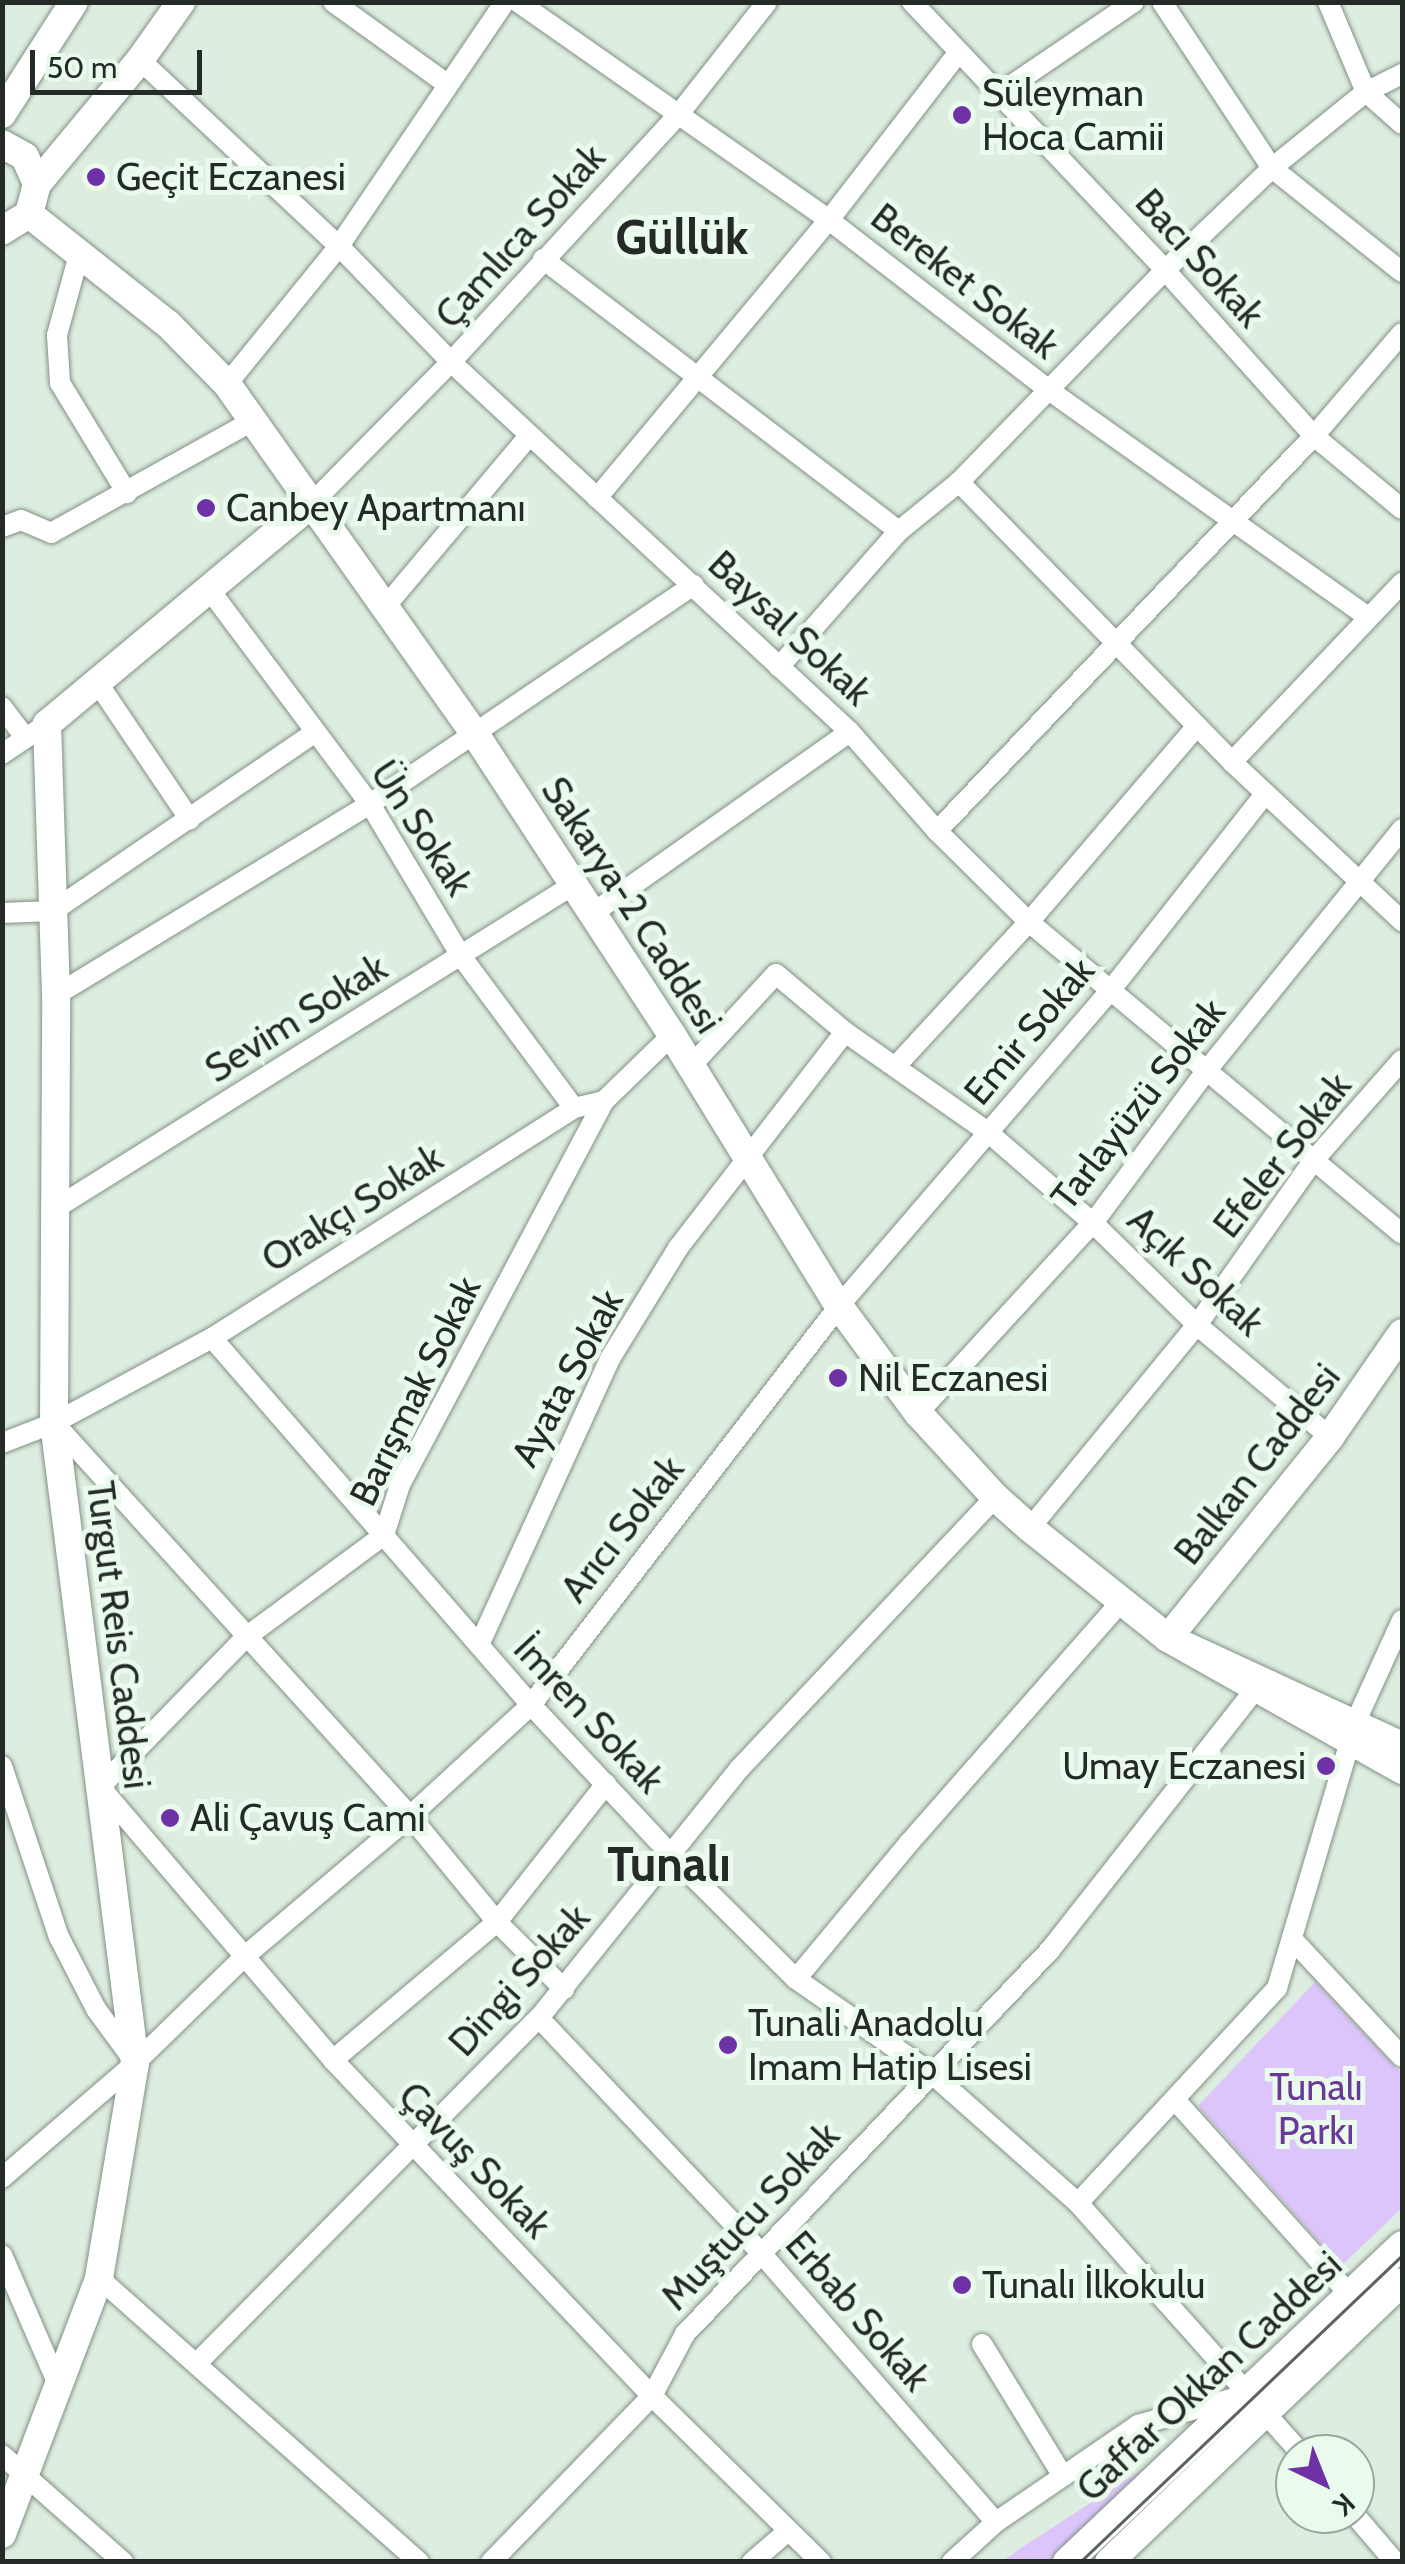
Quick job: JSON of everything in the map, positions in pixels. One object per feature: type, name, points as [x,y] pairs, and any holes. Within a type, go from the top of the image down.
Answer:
[{"type":"main road","points":[[2,114],[74,2]]},
{"type":"main road","points":[[10,228],[38,184],[140,60],[181,2]]},
{"type":"main road","points":[[2,144],[26,157],[38,184]]},
{"type":"main road","name":"Sakarya-2 Caddesi","points":[[10,228],[80,251],[168,324],[227,384],[475,734],[672,1034],[839,1306],[918,1412],[995,1497],[1168,1638],[1256,1688],[1353,1731]]},
{"type":"main road","points":[[36,731],[310,505]]},
{"type":"main road","name":"Turgut Reis Caddesi","points":[[2,2534],[100,2278],[135,2062],[54,1423],[56,995],[53,911],[36,731]]},
{"type":"main road","name":"Balkan Caddesi","points":[[1168,1638],[1330,1438],[1402,1334]]},
{"type":"main road","name":"Sakarya-2 Caddesi","points":[[1168,1638],[1353,1731],[1402,1770]]},
{"type":"main road","points":[[1353,1731],[1402,1746]]},
{"type":"main road","name":"Gaffar Okkan Caddesi","points":[[1114,2560],[1350,2295],[1402,2245]]},
{"type":"main road","name":"Gaffar Okkan Caddesi","points":[[1067,2562],[1400,2290]]},
{"type":"street","points":[[333,2],[448,84]]},
{"type":"street","points":[[227,384],[339,246],[505,2]]},
{"type":"street","name":"Bereket Sokak","points":[[518,2],[829,220],[1050,391],[1235,518],[1367,616]]},
{"type":"street","name":"Çamlıca Sokak","points":[[310,505],[452,362],[679,114],[768,2]]},
{"type":"street","name":"Bacı Sokak","points":[[912,2],[1166,270],[1314,436],[1402,509]]},
{"type":"street","points":[[1000,93],[1134,2]]},
{"type":"street","points":[[1162,2],[1272,168],[1402,272]]},
{"type":"street","points":[[1328,2],[1366,92],[1402,124]]},
{"type":"street","points":[[597,498],[829,220],[959,52]]},
{"type":"street","name":"Baysal Sokak","points":[[140,60],[339,246],[530,436],[850,732],[936,831],[1028,922],[1402,1234]]},
{"type":"street","points":[[779,667],[899,531],[959,482],[1166,270],[1272,168],[1366,92],[1402,74]]},
{"type":"street","points":[[80,251],[57,334],[60,383],[127,493]]},
{"type":"street","points":[[543,259],[899,531]]},
{"type":"street","points":[[936,831],[1314,436],[1402,333]]},
{"type":"street","points":[[2,526],[21,520],[51,532],[252,422]]},
{"type":"street","points":[[386,607],[530,436]]},
{"type":"street","points":[[959,482],[1264,794],[1402,921]]},
{"type":"street","points":[[1232,762],[1402,583]]},
{"type":"street","points":[[56,995],[370,804],[694,584]]},
{"type":"street","name":"Ün Sokak","points":[[209,589],[370,804],[462,956],[574,1108]]},
{"type":"street","points":[[97,682],[190,820]]},
{"type":"street","points":[[2,707],[36,731],[2,754]]},
{"type":"street","points":[[895,1067],[1028,922],[1197,726]]},
{"type":"street","points":[[593,913],[850,732]]},
{"type":"street","points":[[2,913],[53,911],[314,733]]},
{"type":"street","name":"Emir Sokak","points":[[839,1306],[1110,991],[1264,794]]},
{"type":"street","name":"Tarlayüzü Sokak","points":[[918,1412],[1093,1223],[1206,1070],[1402,829]]},
{"type":"street","name":"Sevim Sokak","points":[[56,1208],[573,885]]},
{"type":"street","name":"Açık Sokak","points":[[691,1066],[776,974],[846,1032],[989,1133],[1093,1223],[1196,1325],[1330,1438]]},
{"type":"street","name":"Ayata Sokak","points":[[478,1644],[611,1357],[678,1248],[846,1032]]},
{"type":"street","points":[[604,1101],[672,1034]]},
{"type":"street","name":"Efeler Sokak","points":[[1030,1528],[1196,1325],[1314,1160],[1402,1060]]},
{"type":"street","name":"Orakçı Sokak","points":[[2,1443],[54,1423],[212,1338],[574,1108],[604,1101]]},
{"type":"street","name":"Barışmak Sokak","points":[[100,1787],[246,1638],[384,1535],[400,1485],[604,1101]]},
{"type":"street","name":"Arıcı Sokak","points":[[2,2178],[135,2062],[244,1956],[410,1816],[531,1705],[839,1306]]},
{"type":"street","name":"İmren Sokak","points":[[212,1338],[531,1705],[673,1856],[796,1980],[931,2073],[1078,2203],[1284,2434]]},
{"type":"street","points":[[54,1423],[410,1816],[497,1922],[564,1990]]},
{"type":"street","name":"Dingi Sokak","points":[[198,2362],[539,2018],[739,1770],[995,1497]]},
{"type":"street","points":[[796,1980],[909,1843],[1121,1602]]},
{"type":"street","points":[[1078,2203],[1278,1988],[1353,1731],[1402,1620]]},
{"type":"street","name":"Muştucu Sokak","points":[[491,2562],[652,2396],[685,2334],[1050,1950],[1256,1688]]},
{"type":"street","points":[[2,1766],[59,1937],[96,2008],[135,2062]]},
{"type":"street","points":[[333,2060],[497,1922],[606,1784]]},
{"type":"street","name":"Çavuş Sokak","points":[[100,1787],[333,2060],[412,2145],[652,2396],[821,2562]]},
{"type":"street","points":[[1292,1939],[1402,2056]]},
{"type":"street","name":"Erbab Sokak","points":[[539,2018],[761,2253],[996,2522]]},
{"type":"street","points":[[1176,2101],[1350,2295]]},
{"type":"street","points":[[2,2255],[59,2388]]},
{"type":"street","points":[[100,2278],[420,2562]]},
{"type":"street","points":[[982,2344],[1063,2476]]},
{"type":"street","points":[[952,2562],[996,2522],[1138,2424],[1257,2403]]},
{"type":"street","points":[[2,2455],[26,2472],[123,2562]]},
{"type":"street","points":[[752,2562],[788,2530]]},
{"type":"street","points":[[1371,2534],[1395,2562]]},
{"type":"green space","name":"Tunalı Parkı","points":[[1315,1982],[1402,2074],[1402,2208],[1341,2266],[1198,2106]]},
{"type":"green space","points":[[1160,2458],[1048,2561],[1001,2562],[1024,2546]]},
{"type":"tram line","points":[[1080,2562],[1402,2255]]},
{"type":"place","name":"Süleyman Hoca Camii","points":[[962,115]]},
{"type":"place","name":"Geçit Eczanesi","points":[[96,177]]},
{"type":"place","name":"Canbey Apartmanı","points":[[206,508]]},
{"type":"place","name":"Nil Eczanesi","points":[[838,1378]]},
{"type":"place","name":"Umay Eczanesi","points":[[1326,1766]]},
{"type":"place","name":"Ali Çavuş Cami","points":[[170,1818]]},
{"type":"place","name":"Tunali Anadolu Imam Hatip Lisesi","points":[[728,2045]]},
{"type":"place","name":"Tunalı İlkokulu","points":[[962,2285]]},
{"type":"district","name":"Güllük","points":[[682,238]]},
{"type":"district","name":"Tunalı","points":[[669,1865]]}]
